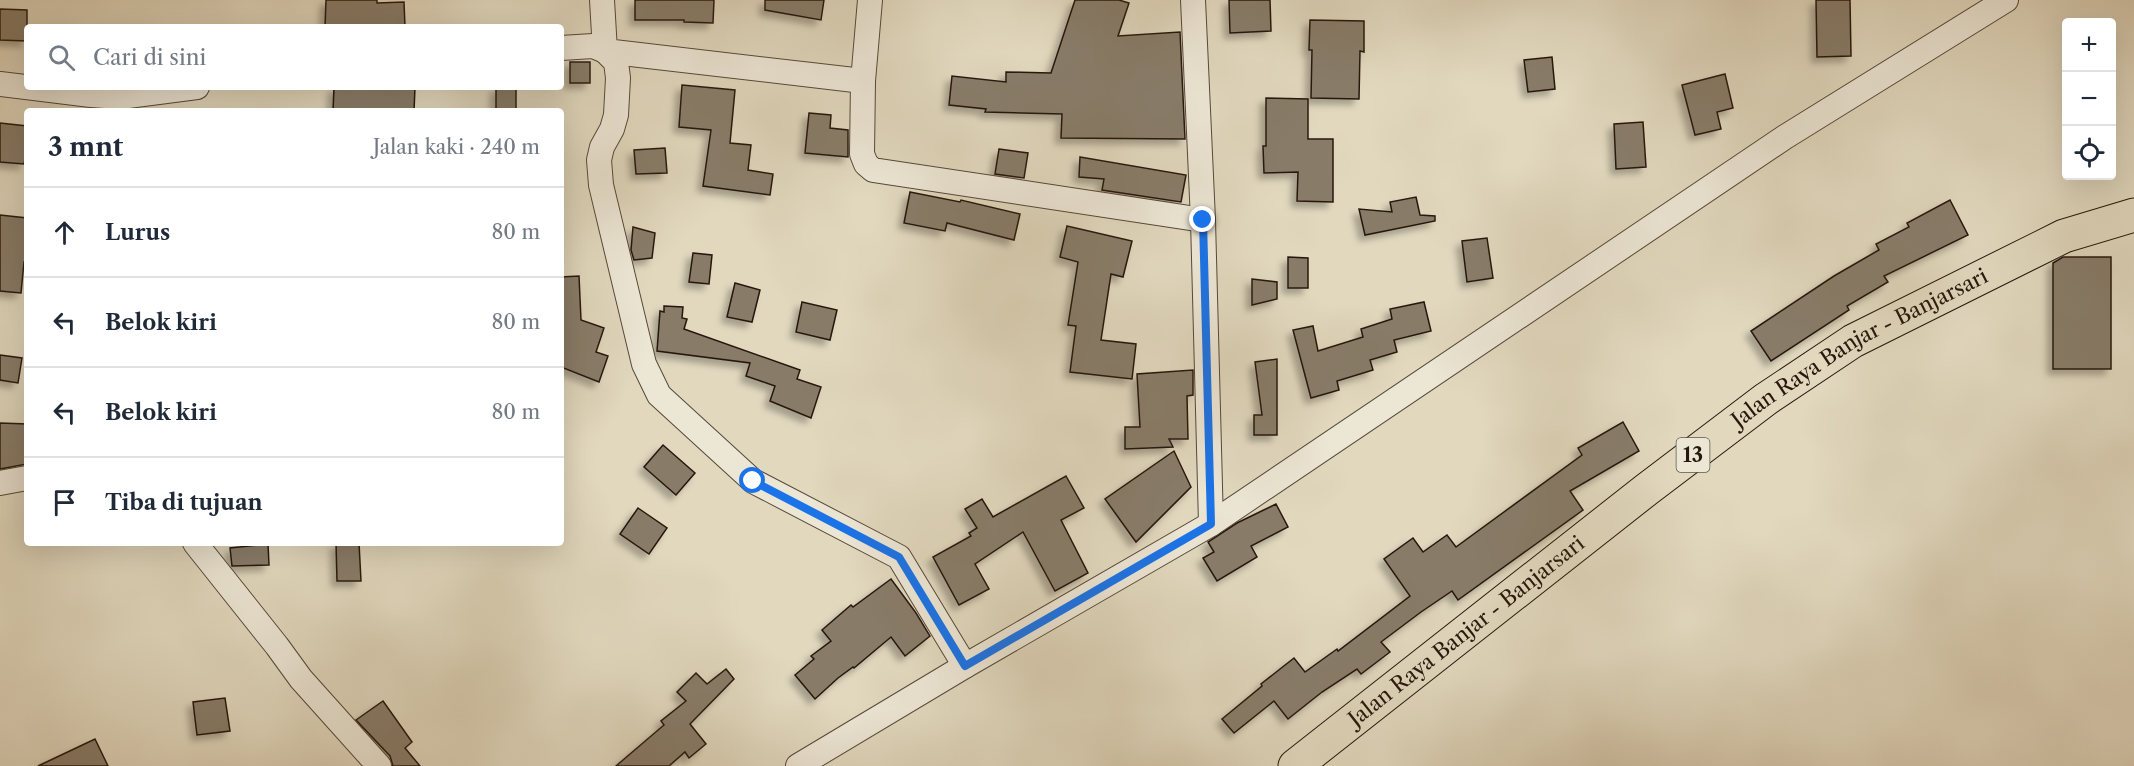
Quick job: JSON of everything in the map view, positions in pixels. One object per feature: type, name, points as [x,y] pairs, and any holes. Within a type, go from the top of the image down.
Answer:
[{"type":"highway","name":"Jalan Raya Banjar - Banjarsari","points":[[1295,766],[1665,476],[1767,399],[1853,340],[2064,236],[2134,215]]},
{"type":"street","points":[[602,0],[606,51],[616,62],[618,78],[616,115],[599,160],[601,185],[644,364],[659,395],[753,481],[899,557],[965,666]]},
{"type":"street","points":[[870,0],[863,81],[862,154],[866,164],[873,170],[1203,220]]},
{"type":"street","points":[[1193,0],[1203,220],[1211,524]]},
{"type":"street","points":[[798,766],[965,666],[1211,524],[1785,137],[2006,0]]},
{"type":"street","points":[[564,48],[593,46],[606,51],[863,81]]},
{"type":"street","points":[[0,84],[56,101],[171,90]]},
{"type":"street","points":[[0,483],[24,479]]},
{"type":"street","points":[[197,546],[301,679],[379,766]]},
{"type":"building","points":[[326,0],[404,2],[405,24],[325,24]]},
{"type":"building","points":[[635,0],[714,0],[713,23],[684,22],[684,20],[635,20]]},
{"type":"building","points":[[765,0],[824,0],[821,20],[765,10]]},
{"type":"building","points":[[1075,0],[1119,0],[1129,3],[1118,36],[1180,32],[1185,139],[1061,138],[1062,114],[985,112],[986,109],[949,105],[952,76],[1006,82],[1006,72],[1051,73]]},
{"type":"building","points":[[1229,0],[1270,0],[1271,31],[1230,33]]},
{"type":"building","points":[[1816,0],[1850,0],[1851,56],[1817,57]]},
{"type":"building","points":[[0,9],[27,10],[24,41],[0,40]]},
{"type":"building","points":[[1310,20],[1364,21],[1364,52],[1360,51],[1359,99],[1311,98]]},
{"type":"building","points":[[1552,57],[1555,89],[1528,92],[1524,60]]},
{"type":"building","points":[[570,62],[590,62],[590,83],[570,83]]},
{"type":"building","points":[[1725,74],[1733,108],[1717,112],[1721,129],[1695,135],[1682,85]]},
{"type":"building","points":[[682,85],[735,90],[730,143],[751,145],[748,170],[773,174],[770,195],[703,186],[711,130],[679,127]]},
{"type":"building","points":[[334,90],[415,90],[414,108],[333,108]]},
{"type":"building","points":[[496,90],[516,90],[516,108],[496,108]]},
{"type":"building","points":[[1266,98],[1308,99],[1308,139],[1333,139],[1333,202],[1297,201],[1298,172],[1264,173]]},
{"type":"building","points":[[809,113],[831,115],[830,128],[848,130],[848,157],[805,153]]},
{"type":"building","points":[[1643,122],[1646,167],[1616,169],[1614,124]]},
{"type":"building","points":[[0,123],[24,126],[24,164],[0,162]]},
{"type":"building","points":[[665,148],[667,173],[636,174],[634,150]]},
{"type":"building","points":[[999,149],[1028,153],[1024,178],[995,174]]},
{"type":"building","points":[[1080,157],[1186,175],[1181,202],[1102,190],[1104,179],[1079,177]]},
{"type":"building","points":[[910,192],[960,202],[961,200],[1020,214],[1014,240],[947,223],[945,231],[904,223]]},
{"type":"building","points":[[1416,197],[1420,215],[1435,216],[1435,221],[1365,235],[1359,209],[1392,212],[1390,202]]},
{"type":"building","points":[[1950,200],[1968,235],[1884,276],[1888,282],[1847,306],[1849,310],[1771,361],[1751,331],[1834,276],[1879,250],[1876,244],[1909,227],[1907,223]]},
{"type":"building","points":[[0,215],[24,218],[21,293],[0,291]]},
{"type":"building","points":[[1067,226],[1132,241],[1123,277],[1111,274],[1101,340],[1136,344],[1132,379],[1070,372],[1076,326],[1068,325],[1078,262],[1060,257]]},
{"type":"building","points":[[633,227],[655,233],[652,258],[634,260],[631,250]]},
{"type":"building","points":[[1487,238],[1493,278],[1467,282],[1462,241]]},
{"type":"building","points":[[693,253],[712,255],[709,284],[689,282]]},
{"type":"building","points":[[1288,257],[1308,258],[1308,288],[1288,288]]},
{"type":"building","points":[[2063,257],[2111,257],[2111,369],[2053,369],[2053,263]]},
{"type":"building","points":[[579,276],[581,320],[604,328],[596,352],[608,356],[599,382],[564,368],[564,277]]},
{"type":"building","points":[[1252,279],[1277,282],[1277,299],[1252,305]]},
{"type":"building","points":[[735,283],[760,290],[752,322],[727,317]]},
{"type":"building","points":[[802,302],[837,310],[830,340],[796,332]]},
{"type":"building","points":[[1424,302],[1431,331],[1394,340],[1397,352],[1370,360],[1373,370],[1337,381],[1339,390],[1311,398],[1293,330],[1313,326],[1318,351],[1363,337],[1361,329],[1392,319],[1390,309]]},
{"type":"building","points":[[664,306],[683,307],[682,318],[687,319],[684,329],[800,370],[797,379],[821,387],[811,418],[770,401],[775,386],[746,376],[750,363],[657,351],[660,311],[664,312]]},
{"type":"building","points":[[0,355],[22,358],[18,383],[0,380]]},
{"type":"building","points":[[1277,359],[1277,435],[1254,435],[1254,415],[1262,415],[1255,362]]},
{"type":"building","points":[[1193,370],[1193,395],[1187,396],[1188,439],[1169,439],[1173,447],[1125,449],[1125,427],[1140,427],[1137,374]]},
{"type":"building","points":[[1623,422],[1639,451],[1570,491],[1583,510],[1458,600],[1452,591],[1421,612],[1381,642],[1390,652],[1361,674],[1357,669],[1322,692],[1288,719],[1274,701],[1234,733],[1222,719],[1294,658],[1305,672],[1337,649],[1338,651],[1410,596],[1384,559],[1413,538],[1423,552],[1447,535],[1456,547],[1582,455],[1578,448]]},
{"type":"building","points":[[0,423],[24,424],[24,465],[0,469]]},
{"type":"building","points":[[663,445],[695,473],[676,495],[644,467]]},
{"type":"building","points":[[1174,451],[1191,487],[1136,542],[1105,499]]},
{"type":"building","points":[[1066,476],[1084,508],[1061,520],[1088,573],[1055,591],[1023,532],[975,564],[989,589],[959,605],[933,557],[971,536],[969,533],[977,528],[965,509],[982,499],[993,517]]},
{"type":"building","points":[[1276,504],[1288,527],[1251,546],[1257,557],[1217,581],[1203,558],[1214,552],[1208,542],[1237,523]]},
{"type":"building","points":[[638,508],[667,528],[649,554],[620,534]]},
{"type":"building","points":[[268,546],[269,565],[232,566],[230,548]]},
{"type":"building","points":[[336,546],[359,546],[361,581],[337,581]]},
{"type":"building","points":[[891,579],[930,636],[905,656],[891,637],[815,699],[795,675],[814,659],[811,656],[831,641],[822,630],[851,605],[853,607]]},
{"type":"building","points":[[726,669],[734,679],[690,724],[706,744],[689,758],[685,752],[669,766],[616,766],[664,725],[661,721],[686,701],[677,692],[696,673],[707,684]]},
{"type":"building","points":[[225,698],[230,731],[197,735],[193,702]]},
{"type":"building","points":[[383,701],[412,742],[405,748],[420,766],[393,766],[390,756],[356,720]]},
{"type":"building","points":[[95,739],[108,766],[38,766]]},
{"type":"route","points":[[753,481],[899,557],[965,666],[1211,524],[1203,220]]}]
